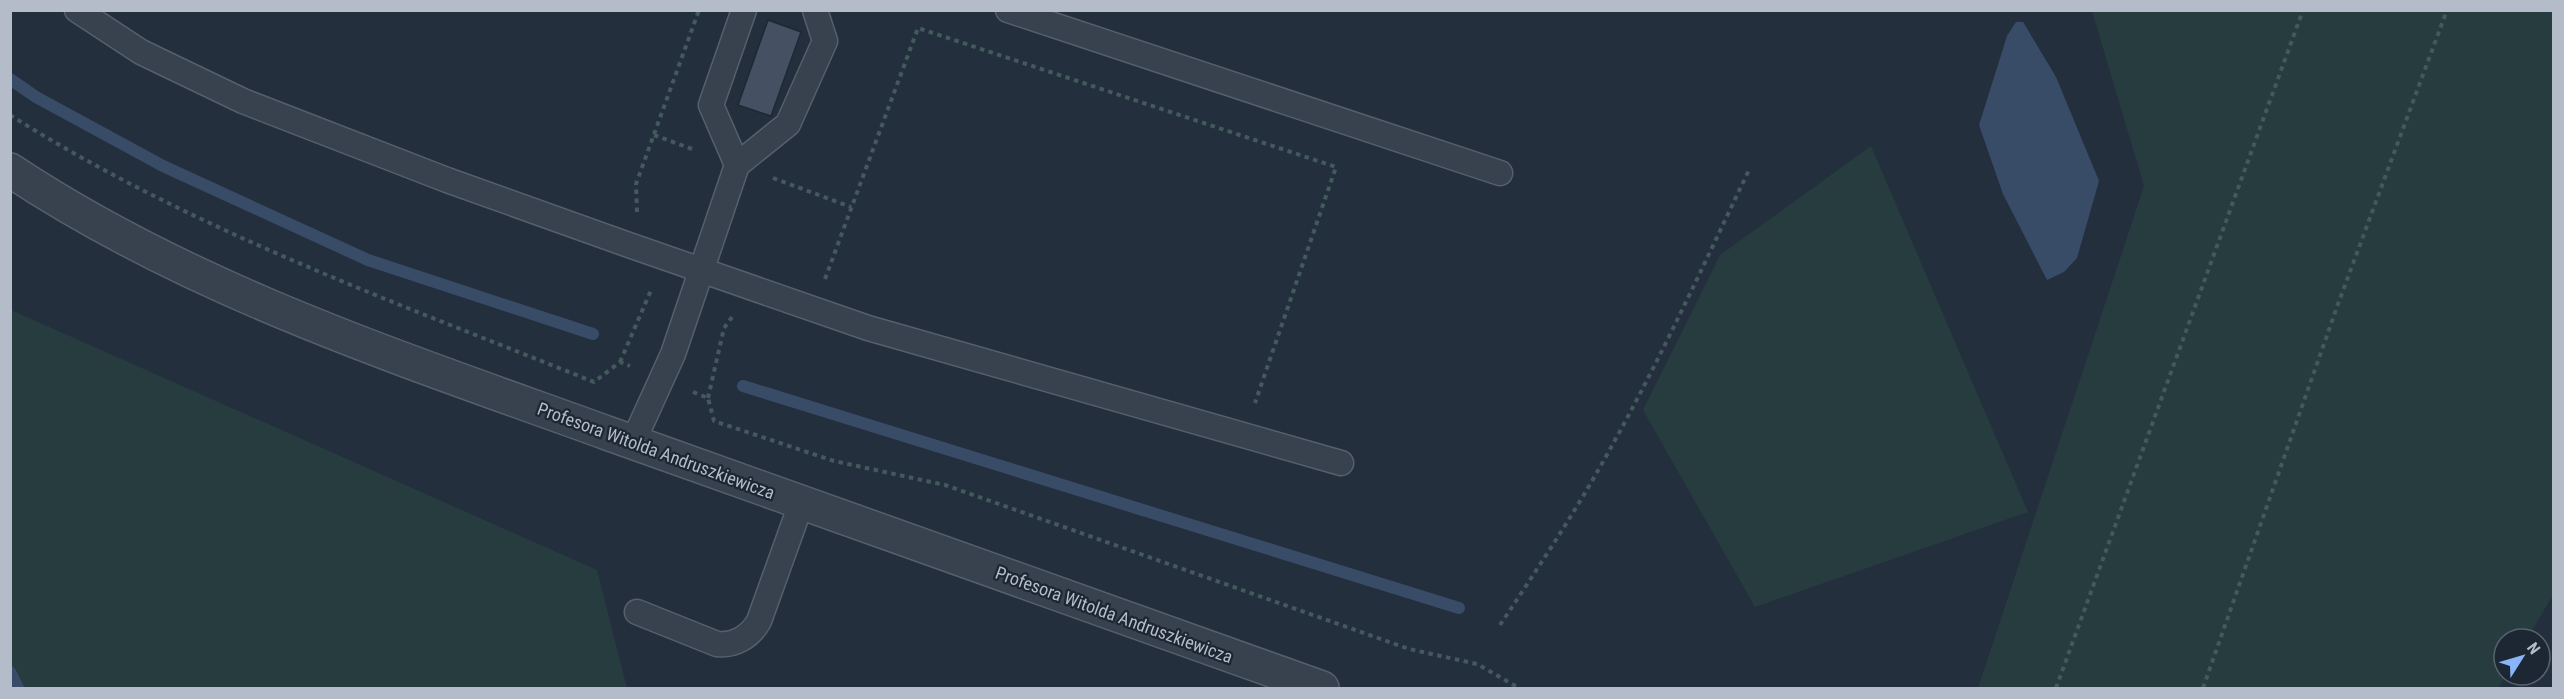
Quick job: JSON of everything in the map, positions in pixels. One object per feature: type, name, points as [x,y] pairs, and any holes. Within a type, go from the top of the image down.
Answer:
[{"type":"street","name":"Profesora Witolda Andruszkiewicza","points":[[10,170],[147,251],[266,305],[801,504],[1322,688]]},
{"type":"lane","points":[[77,10],[141,52],[243,101],[447,180],[813,310],[976,360],[1341,463]]},
{"type":"lane","points":[[737,165],[711,105],[744,10]]},
{"type":"lane","points":[[633,442],[662,380],[737,165],[788,124],[825,42],[815,10]]},
{"type":"lane","points":[[1008,10],[1500,173]]},
{"type":"lane","points":[[637,612],[717,644],[729,644],[740,640],[750,633],[759,621],[801,504]]},
{"type":"path","points":[[626,244],[637,212],[636,184],[699,10]]},
{"type":"path","points":[[2056,688],[2303,10]]},
{"type":"path","points":[[2203,688],[2338,304],[2447,10]]},
{"type":"path","points":[[813,310],[918,28],[1336,168],[1255,403]]},
{"type":"path","points":[[10,115],[70,153],[166,204],[326,275],[594,382],[620,362],[654,289],[644,285]]},
{"type":"path","points":[[1500,625],[1558,539],[1609,451],[1673,328],[1749,170]]},
{"type":"path","points":[[736,313],[724,328],[708,398],[714,421],[787,447],[945,485],[1409,648],[1477,664],[1519,688]]},
{"type":"path","points":[[620,362],[708,398]]},
{"type":"green space","points":[[2092,11],[2553,11],[2553,595],[2534,627],[2492,627],[2492,687],[2498,688],[1978,688],[2144,186]]},
{"type":"green space","points":[[1871,146],[2028,512],[1755,607],[1643,410],[1720,255]]},
{"type":"green space","points":[[11,310],[597,570],[627,688],[11,688]]},
{"type":"water","points":[[2016,22],[2023,22],[2056,77],[2099,181],[2077,258],[2064,272],[2047,280],[2003,194],[1979,125],[2007,36]]},
{"type":"building","points":[[768,20],[801,32],[771,116],[738,105]]},
{"type":"waterway","points":[[10,79],[36,97],[163,166],[368,260],[593,334]]},
{"type":"waterway","points":[[743,386],[1459,608]]},
{"type":"waterway","points":[[10,672],[18,688]]}]
